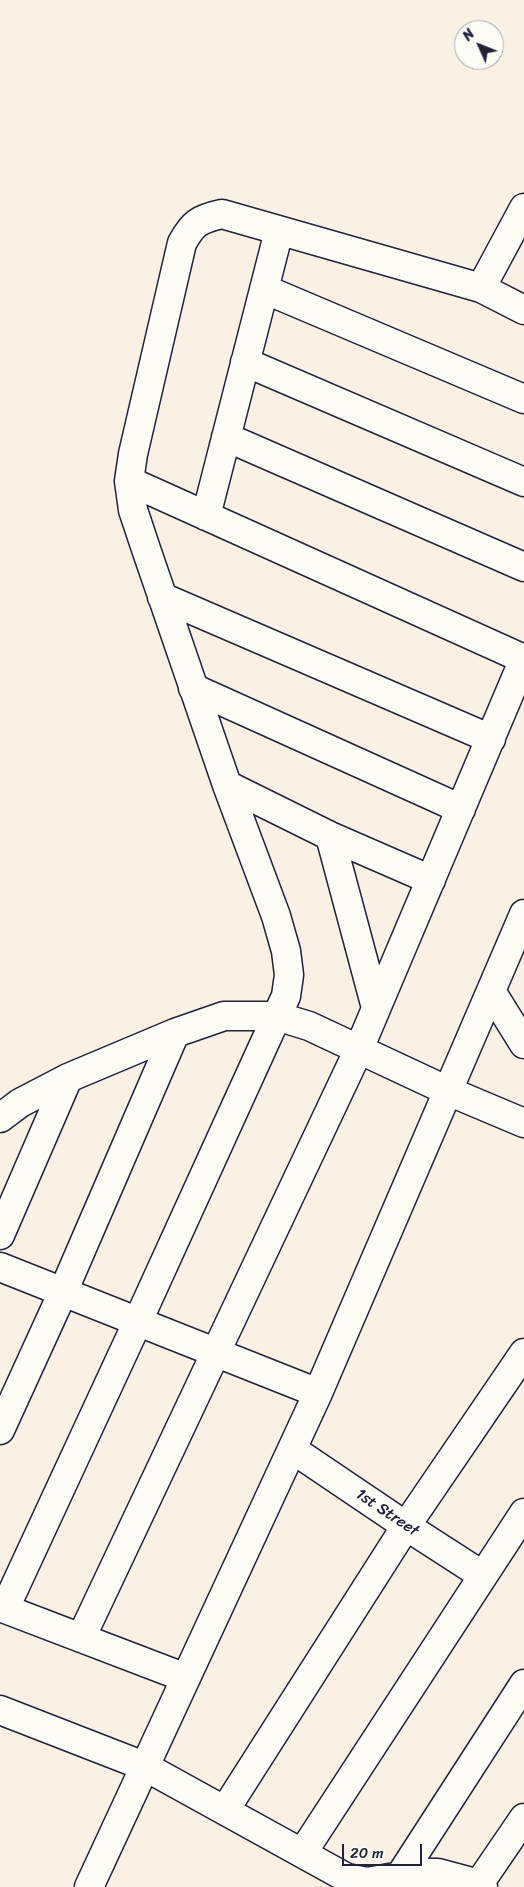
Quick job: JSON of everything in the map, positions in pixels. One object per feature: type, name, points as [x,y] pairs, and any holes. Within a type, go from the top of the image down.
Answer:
[{"type":"street","points":[[186,1678],[2,1607],[138,1321],[286,996],[289,975],[286,951],[276,916],[227,785],[133,510],[129,481],[135,445],[182,244],[191,227],[204,218],[222,214],[480,288],[524,310]]},
{"type":"street","points":[[480,288],[521,218]]},
{"type":"street","points":[[206,516],[279,231]]},
{"type":"street","points":[[264,289],[524,399]]},
{"type":"street","points":[[245,362],[524,482]]},
{"type":"street","points":[[226,436],[524,567]]},
{"type":"street","points":[[81,1638],[359,1049],[524,659],[129,481]]},
{"type":"street","points":[[162,597],[490,739]]},
{"type":"street","points":[[193,688],[461,809]]},
{"type":"street","points":[[227,785],[330,836],[431,880]]},
{"type":"street","points":[[330,836],[376,1008]]},
{"type":"street","points":[[89,1887],[318,1393],[524,914]]},
{"type":"street","points":[[491,991],[524,1044]]},
{"type":"street","points":[[0,1118],[20,1103],[68,1078],[175,1033],[224,1016],[276,1016],[309,1026],[448,1091],[524,1123]]},
{"type":"street","points":[[0,1430],[63,1292],[175,1033]]},
{"type":"street","points":[[0,1235],[68,1078]]},
{"type":"street","points":[[0,1267],[318,1393]]},
{"type":"street","points":[[225,1810],[406,1526],[524,1353]]},
{"type":"street","name":"1st Street","points":[[292,1449],[482,1575]]},
{"type":"street","points":[[302,1852],[524,1513]]},
{"type":"street","points":[[400,1876],[524,1684]]},
{"type":"street","points":[[0,1710],[144,1766],[347,1878],[367,1882],[400,1876],[438,1873],[481,1885],[524,1818]]}]
